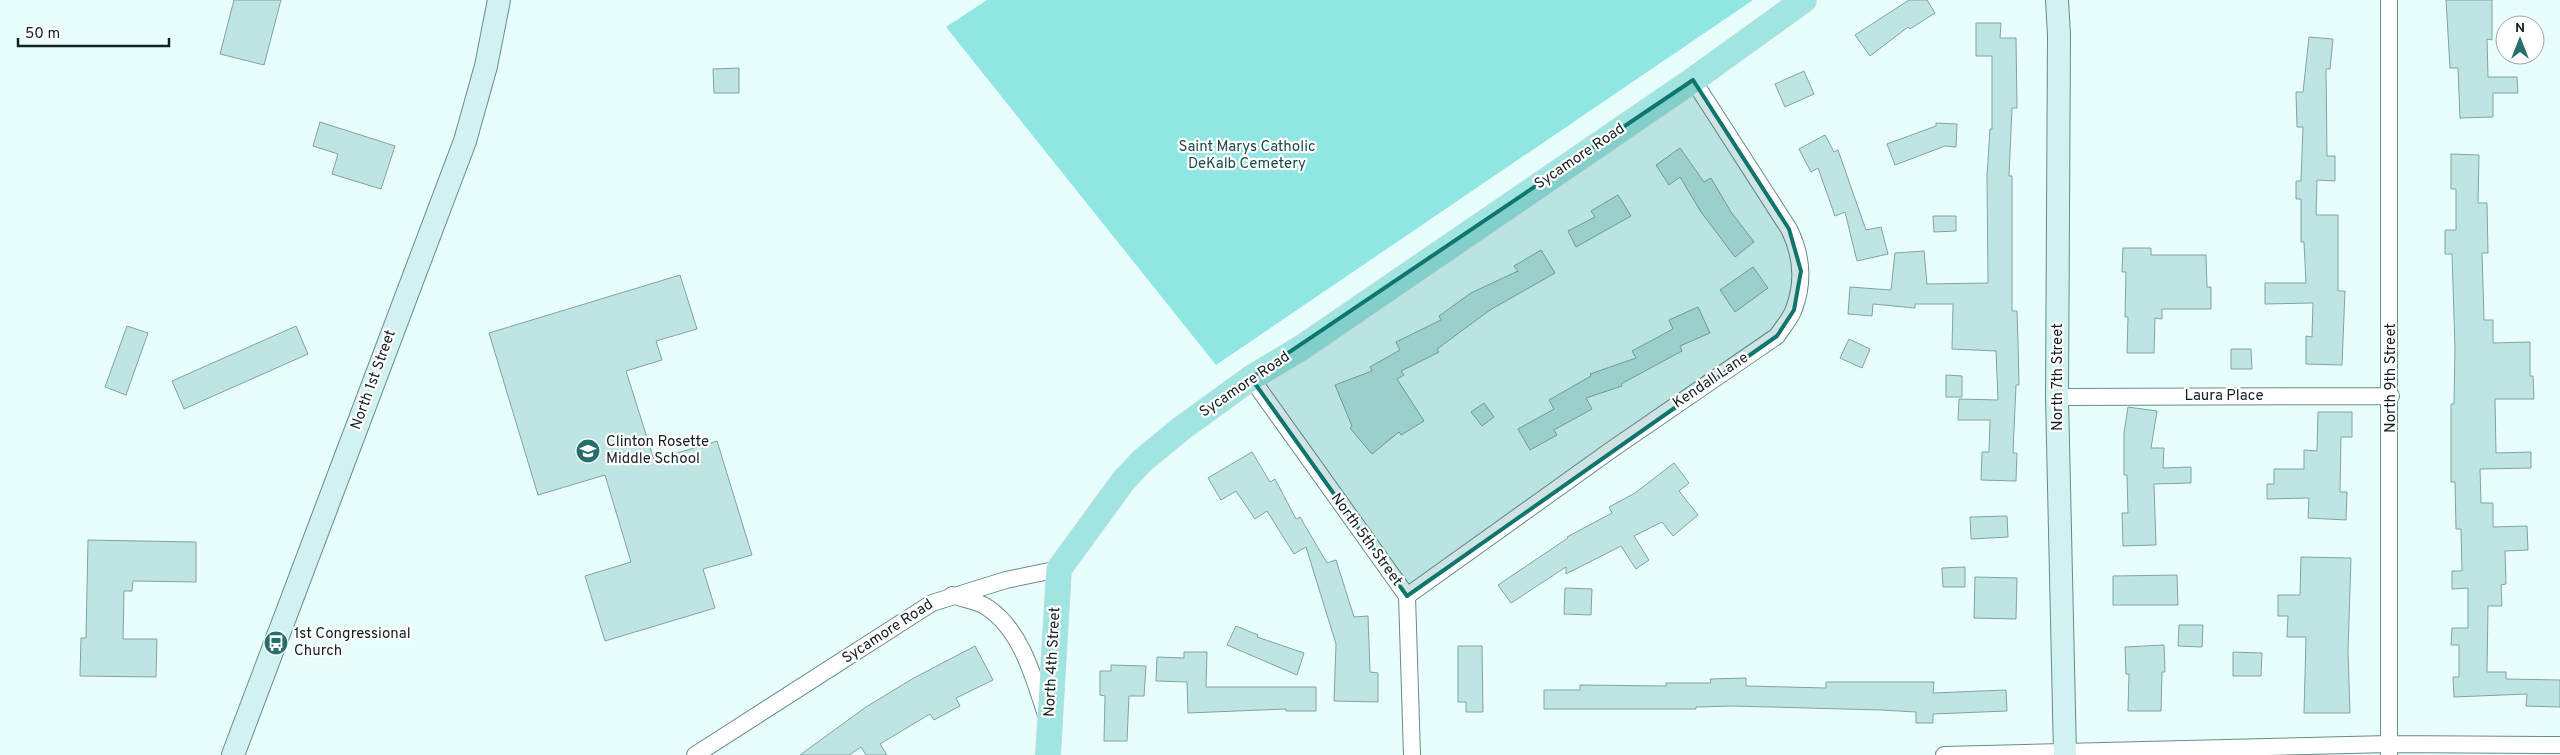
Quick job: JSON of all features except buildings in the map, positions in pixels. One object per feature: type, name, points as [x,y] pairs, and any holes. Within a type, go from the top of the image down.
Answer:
[{"type":"main road","name":"Sycamore Road","points":[[1059,569],[1124,480],[1144,460],[1182,428],[1251,378],[1301,348],[1693,80],[1804,0]]},
{"type":"main road","name":"North 4th Street","points":[[1048,755],[1059,569]]},
{"type":"street","name":"North 1st Street","points":[[233,755],[464,141],[486,66],[499,0]]},
{"type":"street","name":"North 7th Street","points":[[2057,0],[2059,35],[2057,397],[2066,754]]},
{"type":"street","name":"North 9th Street","points":[[2389,0],[2391,396],[2389,750]]},
{"type":"street","name":"Kendall Lane","points":[[1406,596],[1610,450],[1777,336],[1794,310],[1801,271],[1796,244],[1789,229],[1693,80]]},
{"type":"street","name":"North 5th Street","points":[[1251,378],[1406,596],[1412,755]]},
{"type":"street","name":"Laura Place","points":[[2057,397],[2391,396]]},
{"type":"street","name":"Sycamore Road","points":[[695,755],[916,612],[952,595],[1006,580],[1059,569]]},
{"type":"street","points":[[952,595],[988,607],[1011,632],[1031,669],[1050,728]]},
{"type":"street","points":[[1944,755],[2389,750],[2560,745]]},
{"type":"highlighted area","points":[[1693,80],[1789,229],[1801,271],[1794,310],[1777,336],[1407,596],[1251,378]]},
{"type":"green space","name":"Saint Marys Catholic DeKalb Cemetery","points":[[987,0],[1753,0],[1216,365],[946,27]]},
{"type":"place","name":"Clinton Rosette Middle School","points":[[588,451]]},
{"type":"place","name":"1st Congressional Church","points":[[276,643]]}]
